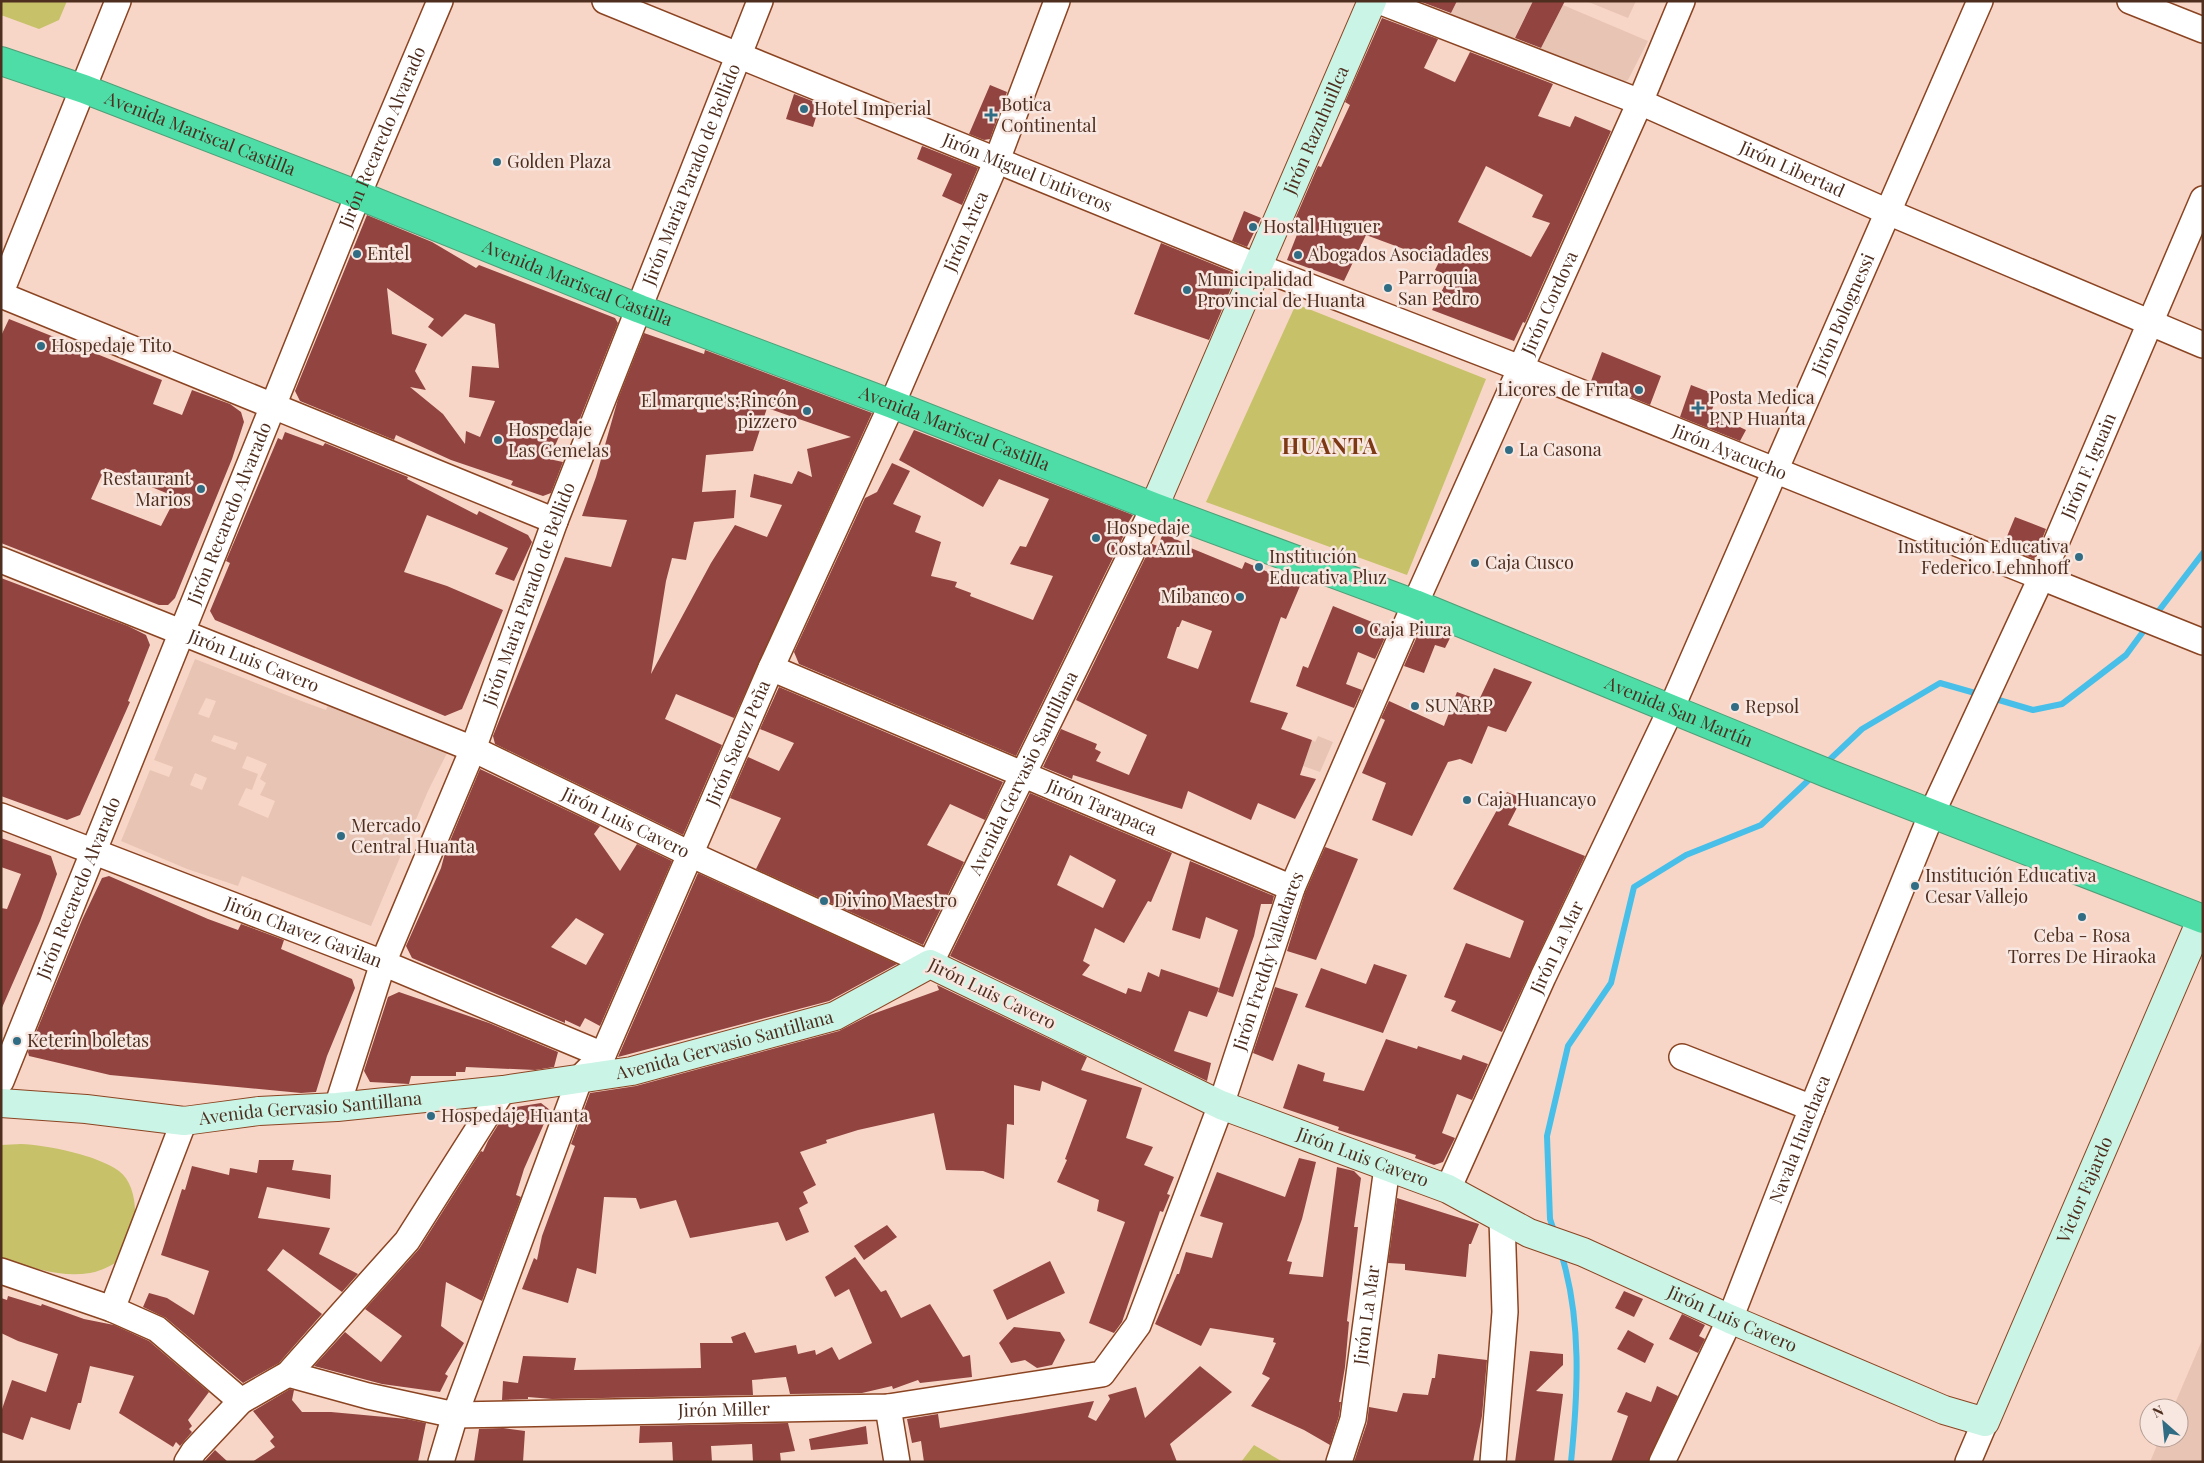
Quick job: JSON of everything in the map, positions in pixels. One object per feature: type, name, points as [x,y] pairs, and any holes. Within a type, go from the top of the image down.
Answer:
[{"type":"highway","name":"Avenida Mariscal Castilla","points":[[1,61],[84,89],[358,195],[640,309],[892,404],[1154,507]]},
{"type":"highway","name":"Avenida San Martín","points":[[1154,507],[1415,604],[1827,773],[2203,918]]},
{"type":"street","points":[[118,1],[1,293],[274,407],[555,520]]},
{"type":"street","name":"Jirón Recaredo Alvarado","points":[[1,1081],[358,195],[440,1]]},
{"type":"street","name":"Jirón Miguel Untiveros","points":[[605,1],[1256,266]]},
{"type":"street","name":"Jirón María Parado de Bellido","points":[[337,1107],[383,963],[473,749],[555,520],[640,309],[760,1]]},
{"type":"street","name":"Jirón Arica","points":[[892,404],[997,160],[1057,1]]},
{"type":"street","name":"Jirón Razuhuillca","points":[[1154,507],[1256,266],[1372,1]]},
{"type":"street","name":"Jirón Libertad","points":[[1379,1],[1640,102],[1888,212],[2149,324],[2203,345]]},
{"type":"street","name":"Jirón Cordova","points":[[1415,604],[1640,102],[1682,1]]},
{"type":"street","name":"Jirón Bolognessi","points":[[1671,709],[1980,1]]},
{"type":"street","points":[[2130,1],[2203,30]]},
{"type":"street","name":"Jirón F. Iguain","points":[[1932,813],[2041,578],[2203,200]]},
{"type":"street","name":"Jirón Ayacucho","points":[[1256,266],[1520,368],[1775,472],[2203,642]]},
{"type":"street","name":"Jirón Saenz Peña","points":[[580,1078],[603,1055],[771,668],[892,404]]},
{"type":"street","name":"Avenida Gervasio Santillana","points":[[1,1103],[86,1109],[184,1120],[259,1111],[337,1107],[503,1090],[632,1071],[835,1016],[930,964],[1154,507]]},
{"type":"street","name":"Jirón Luis Cavero","points":[[1,560],[473,749],[690,854],[930,964],[1221,1105],[1448,1189],[1529,1233],[1583,1252],[1730,1319],[1944,1410],[1985,1422]]},
{"type":"street","name":"Jirón Freddy Valladares","points":[[1138,1325],[1221,1105],[1292,888],[1415,604]]},
{"type":"street","name":"Jirón Tarapaca","points":[[771,668],[1292,888]]},
{"type":"street","name":"Jirón La Mar","points":[[1448,1189],[1544,977],[1671,709]]},
{"type":"street","name":"Navala Huachaca","points":[[1662,1462],[1730,1319],[1812,1108],[1932,813]]},
{"type":"street","name":"Jirón Chavez Gavilan","points":[[1,816],[383,963],[603,1055]]},
{"type":"street","name":"Victor Fajardo","points":[[1968,1462],[2203,918]]},
{"type":"street","points":[[1682,1057],[1812,1108]]},
{"type":"street","points":[[441,1462],[455,1415],[580,1078]]},
{"type":"street","points":[[187,1462],[194,1451],[241,1401],[288,1374],[407,1242],[503,1090]]},
{"type":"street","points":[[112,1309],[184,1120]]},
{"type":"street","name":"Jirón La Mar","points":[[1339,1462],[1353,1419],[1387,1166]]},
{"type":"street","points":[[1493,1462],[1505,1312],[1502,1219]]},
{"type":"street","points":[[1,1271],[112,1309],[157,1330],[241,1401]]},
{"type":"street","name":"Jirón Miller","points":[[288,1374],[368,1396],[455,1415],[888,1407],[1102,1374],[1138,1325]]},
{"type":"street","points":[[888,1407],[897,1462]]},
{"type":"shaded area","points":[[1,1],[67,1],[59,20],[39,29],[1,15]]},
{"type":"shaded area","points":[[1457,1],[1533,1],[1512,43],[1449,17]]},
{"type":"shaded area","points":[[1586,1],[1636,1],[1628,18]]},
{"type":"shaded area","points":[[1563,5],[1648,41],[1628,80],[1617,84],[1538,54]]},
{"type":"shaded area","points":[[1296,304],[1486,379],[1407,575],[1206,502]]},
{"type":"shaded area","points":[[195,659],[326,710],[328,705],[448,751],[428,791],[371,926],[242,876],[238,886],[187,869],[121,841],[150,770],[169,777],[173,767],[154,760]],"holes":[[[206,698],[216,701],[209,718],[198,714]],[[214,735],[238,743],[235,750],[211,741]],[[247,756],[267,764],[260,779],[266,783],[260,795],[275,801],[268,818],[238,805],[246,788],[252,790],[258,774],[242,768]],[[195,773],[207,778],[202,790],[190,785]]]},
{"type":"shaded area","points":[[1318,736],[1333,742],[1320,772],[1303,766],[1312,740],[1315,742]]},
{"type":"shaded area","points":[[1,1145],[44,1146],[98,1160],[110,1165],[127,1179],[135,1204],[133,1231],[123,1255],[115,1263],[93,1272],[67,1274],[45,1271],[1,1258]]},
{"type":"shaded area","points":[[2203,1338],[2203,1462],[2150,1462],[2156,1448],[2189,1448],[2189,1398],[2177,1398]]},
{"type":"shaded area","points":[[1254,1445],[1283,1462],[1241,1462]]},
{"type":"building","points":[[1419,1],[1457,1],[1451,13]]},
{"type":"building","points":[[1533,1],[1565,1],[1541,48],[1515,38]]},
{"type":"building","points":[[1382,18],[1438,39],[1424,68],[1455,82],[1470,52],[1553,84],[1538,116],[1570,127],[1575,116],[1611,131],[1525,323],[1523,322],[1514,341],[1432,310],[1449,277],[1435,270],[1439,262],[1366,235],[1344,281],[1287,260],[1300,227],[1293,224],[1318,166],[1321,167],[1350,105],[1345,102]],"holes":[[[1486,166],[1543,195],[1532,217],[1550,223],[1531,257],[1458,222]]]},
{"type":"building","name":"Botica Continental","points":[[990,85],[1007,92],[990,139],[984,140],[969,134]]},
{"type":"building","name":"Hotel Imperial","points":[[794,94],[820,104],[813,127],[786,119]]},
{"type":"building","points":[[922,146],[978,168],[962,205],[942,196],[952,174],[917,159]]},
{"type":"building","points":[[1244,211],[1261,218],[1247,247],[1232,241]]},
{"type":"building","points":[[367,215],[432,242],[476,268],[479,265],[615,318],[618,323],[577,426],[566,421],[549,459],[563,462],[551,493],[543,496],[511,485],[513,481],[451,460],[396,435],[394,440],[300,401],[295,391]],"holes":[[[387,288],[434,319],[428,327],[442,337],[465,314],[495,324],[499,368],[472,366],[469,397],[495,401],[480,437],[466,431],[465,444],[443,414],[410,387],[426,390],[415,371],[427,344],[392,334]]]},
{"type":"building","name":"Municipalidad Provincial de Huanta","points":[[1161,243],[1237,274],[1209,340],[1134,314]]},
{"type":"building","points":[[9,319],[162,380],[153,404],[182,415],[192,390],[230,404],[241,412],[244,422],[232,459],[175,598],[168,605],[159,605],[1,543],[1,336]],"holes":[[[105,468],[176,497],[161,526],[91,499]]]},
{"type":"building","points":[[644,333],[704,354],[705,350],[872,413],[734,718],[676,694],[665,719],[722,745],[683,835],[495,744],[493,736],[565,557],[611,567],[627,520],[582,516],[596,477],[618,399]],"holes":[[[767,408],[851,437],[807,449],[812,477],[798,471],[792,484],[754,474],[750,497],[782,505],[767,537],[735,525],[711,563],[651,674],[666,581],[672,558],[686,560],[694,522],[734,518],[736,490],[702,492],[706,455],[753,451]]]},
{"type":"building","points":[[1602,352],[1661,376],[1650,405],[1591,381]]},
{"type":"building","name":"Posta Medica PNP Huanta","points":[[1691,385],[1717,395],[1711,413],[1746,430],[1740,441],[1680,417]]},
{"type":"building","points":[[914,430],[1133,515],[1121,534],[1124,535],[1016,756],[799,664],[794,652],[865,498],[877,492],[892,463],[910,471],[893,504],[921,516],[915,532],[941,542],[931,576],[957,582],[955,587],[971,593],[970,596],[1033,620],[1053,576],[1010,564],[1020,546],[1026,547],[1049,499],[999,479],[983,507],[899,460]]},
{"type":"building","points":[[285,432],[323,446],[325,443],[408,477],[407,479],[477,515],[479,511],[528,535],[532,542],[514,581],[495,574],[508,548],[427,515],[404,572],[447,586],[503,610],[462,709],[445,716],[215,620],[210,611],[230,563],[226,561],[278,438],[282,440]]},
{"type":"building","points":[[2015,517],[2046,529],[2034,559],[2003,546]]},
{"type":"building","points":[[1163,533],[1182,542],[1181,544],[1242,569],[1245,562],[1300,586],[1286,619],[1281,617],[1250,702],[1288,713],[1281,729],[1312,740],[1300,775],[1316,779],[1295,819],[1258,803],[1251,820],[1188,791],[1182,809],[1073,775],[1072,779],[1043,767],[1061,729],[1097,744],[1095,749],[1101,752],[1096,761],[1129,775],[1147,735],[1076,700],[1152,544],[1158,546]],"holes":[[[1182,620],[1212,631],[1198,669],[1167,658],[1177,627],[1179,627]]]},
{"type":"building","points":[[1,578],[128,626],[146,635],[150,645],[128,701],[130,702],[80,815],[67,820],[1,796]]},
{"type":"building","points":[[1333,606],[1389,629],[1375,659],[1358,652],[1346,684],[1362,690],[1354,708],[1296,686],[1303,666],[1308,668]]},
{"type":"building","points":[[1422,625],[1451,636],[1445,648],[1435,645],[1424,673],[1404,666]]},
{"type":"building","points":[[1494,668],[1532,682],[1506,732],[1488,726],[1472,764],[1460,759],[1448,762],[1412,836],[1372,820],[1386,783],[1362,773],[1385,720],[1381,718],[1389,701],[1444,726],[1457,692],[1479,700]]},
{"type":"building","points":[[779,687],[1003,782],[985,820],[950,804],[927,845],[964,862],[923,945],[756,869],[781,818],[730,798],[748,757],[779,771],[794,743],[760,729]]},
{"type":"building","points":[[480,769],[600,826],[594,834],[620,871],[637,844],[672,861],[600,1026],[585,1018],[580,1027],[565,1020],[565,1023],[412,958],[406,946],[441,868],[445,853]],"holes":[[[576,918],[604,934],[586,965],[551,947]]]},
{"type":"building","points":[[1507,792],[1522,798],[1508,825],[1585,856],[1502,1032],[1451,1011],[1456,1001],[1444,997],[1466,943],[1510,958],[1524,921],[1453,889]]},
{"type":"building","points":[[1030,793],[1172,853],[1151,902],[1148,901],[1124,943],[1095,928],[1083,961],[1090,965],[1082,975],[1126,994],[1128,988],[1141,992],[1148,972],[1159,977],[1161,969],[1219,988],[1207,1017],[1189,1011],[1174,1051],[1211,1063],[1207,1081],[950,956]],"holes":[[[1070,855],[1116,880],[1103,908],[1057,885]]]},
{"type":"building","points":[[1,838],[51,856],[57,874],[40,921],[1,1010],[1,908],[7,909],[21,874],[1,867]]},
{"type":"building","points":[[1325,847],[1358,859],[1316,960],[1287,951],[1305,893]]},
{"type":"building","points":[[1190,861],[1274,896],[1272,904],[1261,904],[1254,936],[1233,997],[1218,992],[1238,930],[1206,917],[1200,939],[1172,930]]},
{"type":"building","points":[[698,873],[897,964],[829,1001],[618,1057]]},
{"type":"building","points":[[109,876],[238,930],[241,924],[284,940],[281,949],[352,979],[355,988],[327,1056],[316,1092],[301,1093],[110,1075],[29,1056],[28,1052],[82,920],[102,878]]},
{"type":"building","points":[[1374,964],[1407,975],[1383,1033],[1305,1007],[1321,968],[1366,984]]},
{"type":"building","points":[[937,985],[1087,1057],[1081,1070],[1142,1088],[1126,1138],[1153,1147],[1144,1165],[1174,1177],[1167,1194],[1170,1195],[1163,1212],[1160,1211],[1122,1322],[1114,1333],[1089,1323],[1125,1222],[1097,1211],[1099,1200],[1057,1182],[1067,1160],[1065,1159],[1087,1100],[1042,1081],[1040,1091],[1014,1085],[1014,1125],[1007,1124],[1004,1179],[983,1171],[946,1170],[934,1113],[858,1130],[826,1140],[827,1143],[800,1152],[816,1185],[803,1192],[808,1203],[799,1208],[809,1232],[786,1241],[778,1222],[690,1238],[676,1200],[640,1209],[636,1198],[604,1197],[596,1274],[577,1268],[568,1303],[522,1289],[534,1258],[537,1260],[542,1236],[575,1146],[571,1144],[590,1093],[636,1086],[839,1031],[870,1015],[939,990]]},
{"type":"building","points":[[1275,987],[1298,994],[1273,1061],[1253,1053]]},
{"type":"building","points":[[399,992],[489,1023],[558,1052],[554,1067],[535,1070],[466,1067],[465,1072],[456,1072],[456,1076],[411,1076],[409,1084],[370,1082],[364,1071],[388,997]]},
{"type":"building","points":[[1386,1039],[1417,1049],[1418,1046],[1461,1060],[1463,1055],[1488,1064],[1472,1100],[1457,1094],[1442,1133],[1455,1138],[1443,1162],[1434,1165],[1415,1158],[1416,1155],[1338,1130],[1339,1127],[1283,1108],[1298,1064],[1325,1073],[1323,1081],[1364,1091]]},
{"type":"building","points":[[541,1103],[550,1110],[524,1169],[516,1195],[521,1197],[482,1301],[446,1282],[441,1326],[464,1343],[445,1374],[448,1376],[440,1392],[382,1384],[314,1366],[345,1332],[381,1362],[402,1336],[365,1309],[419,1249],[481,1151],[483,1152],[506,1112],[511,1111],[510,1108]]},
{"type":"building","points":[[1299,1158],[1316,1162],[1302,1219],[1287,1261],[1292,1262],[1289,1274],[1323,1277],[1337,1167],[1354,1171],[1361,1178],[1354,1227],[1358,1227],[1347,1321],[1349,1322],[1345,1367],[1339,1402],[1341,1402],[1339,1416],[1330,1445],[1304,1430],[1251,1406],[1270,1378],[1262,1374],[1276,1343],[1273,1342],[1274,1338],[1210,1328],[1201,1346],[1155,1324],[1177,1274],[1179,1274],[1186,1252],[1212,1258],[1223,1223],[1200,1216],[1217,1172],[1285,1197]]},
{"type":"building","points":[[259,1160],[294,1160],[292,1170],[331,1175],[330,1199],[267,1187],[258,1218],[330,1228],[319,1254],[358,1274],[342,1292],[283,1249],[267,1270],[322,1314],[279,1363],[243,1383],[166,1318],[143,1307],[149,1293],[167,1298],[194,1315],[209,1271],[161,1255],[182,1189],[185,1190],[192,1166],[229,1175],[230,1168],[257,1173]]},
{"type":"building","points":[[1397,1198],[1479,1224],[1471,1244],[1469,1244],[1466,1277],[1405,1270],[1405,1264],[1388,1263]]},
{"type":"building","points":[[887,1225],[897,1237],[864,1260],[854,1246]]},
{"type":"building","points":[[855,1257],[881,1292],[886,1290],[901,1318],[930,1304],[963,1357],[970,1355],[972,1377],[920,1383],[918,1380],[893,1389],[892,1386],[862,1393],[790,1394],[786,1377],[752,1380],[753,1395],[552,1399],[528,1397],[528,1399],[502,1400],[503,1381],[518,1383],[523,1356],[576,1358],[574,1370],[701,1368],[700,1343],[733,1343],[731,1337],[745,1332],[755,1353],[796,1345],[798,1354],[815,1350],[816,1355],[832,1347],[839,1360],[872,1343],[849,1289],[835,1297],[825,1277]]},
{"type":"building","points":[[1050,1261],[1065,1293],[1007,1320],[993,1290]]},
{"type":"building","points":[[1624,1291],[1643,1299],[1634,1317],[1615,1308]]},
{"type":"building","points":[[8,1296],[41,1306],[42,1304],[84,1319],[114,1325],[149,1341],[209,1392],[188,1420],[192,1426],[189,1429],[192,1432],[180,1446],[176,1442],[173,1447],[119,1413],[134,1376],[90,1366],[81,1403],[78,1403],[70,1430],[31,1417],[23,1440],[1,1432],[1,1412],[12,1380],[46,1392],[58,1354],[18,1341],[1,1333],[1,1298],[7,1300]]},
{"type":"building","points":[[1682,1314],[1705,1325],[1699,1336],[1705,1339],[1698,1353],[1669,1339]]},
{"type":"building","points":[[1014,1327],[1060,1332],[1065,1340],[1052,1365],[1037,1368],[1025,1360],[1011,1363],[999,1343]]},
{"type":"building","points":[[1628,1330],[1654,1344],[1645,1363],[1617,1349]]},
{"type":"building","points":[[1530,1351],[1563,1354],[1563,1365],[1536,1391],[1563,1394],[1554,1462],[1515,1462]]},
{"type":"building","points":[[1438,1354],[1487,1360],[1482,1416],[1473,1462],[1354,1462],[1367,1423],[1369,1407],[1397,1412],[1403,1393],[1428,1395],[1432,1378],[1435,1378]]},
{"type":"building","points":[[1200,1366],[1232,1392],[1170,1444],[1177,1462],[924,1462],[921,1441],[912,1443],[907,1419],[938,1414],[940,1428],[1094,1401],[1088,1417],[1096,1421],[1110,1399],[1108,1395],[1136,1387],[1145,1418]]},
{"type":"building","points":[[1657,1386],[1678,1396],[1648,1462],[1611,1462],[1628,1416],[1617,1412],[1626,1392],[1651,1402]]},
{"type":"building","points":[[290,1389],[294,1390],[292,1400],[302,1412],[331,1412],[407,1419],[426,1423],[418,1462],[252,1462],[275,1447],[270,1441],[274,1437],[253,1411]]},
{"type":"building","points":[[788,1423],[795,1451],[780,1453],[781,1462],[753,1462],[752,1444],[711,1446],[712,1462],[673,1462],[672,1442],[639,1443],[640,1426]]},
{"type":"building","points":[[866,1426],[868,1444],[811,1450],[809,1439]]},
{"type":"building","points":[[503,1428],[525,1431],[523,1462],[474,1462],[479,1429]]},
{"type":"building","points":[[215,1450],[228,1462],[204,1462]]},
{"type":"waterway","points":[[2154,617],[2203,553]]},
{"type":"waterway","points":[[1992,698],[2033,710],[2062,704],[2126,655],[2148,625]]},
{"type":"waterway","points":[[1824,765],[1862,729],[1940,683],[1982,695]]},
{"type":"waterway","points":[[1555,1234],[1550,1219],[1547,1136],[1568,1046],[1611,983],[1634,887],[1686,855],[1761,825],[1813,776]]},
{"type":"waterway","points":[[1561,1253],[1568,1278],[1575,1330],[1576,1383],[1571,1462]]},
{"type":"place","name":"Hotel Imperial","points":[[804,109]]},
{"type":"place","name":"Botica Continental","points":[[991,115]]},
{"type":"place","name":"Golden Plaza","points":[[497,162]]},
{"type":"place","name":"Hostal Huguer","points":[[1253,227]]},
{"type":"place","name":"Entel","points":[[357,254]]},
{"type":"place","name":"Abogados Asociadades","points":[[1298,255]]},
{"type":"place","name":"Parroquia San Pedro","points":[[1388,288]]},
{"type":"place","name":"Municipalidad Provincial de Huanta","points":[[1187,290]]},
{"type":"place","name":"Hospedaje Tito","points":[[41,346]]},
{"type":"place","name":"Licores de Fruta","points":[[1639,390]]},
{"type":"place","name":"Posta Medica PNP Huanta","points":[[1698,408]]},
{"type":"place","name":"El marque's;Rincón pizzero","points":[[807,411]]},
{"type":"place","name":"Hospedaje Las Gemelas","points":[[498,440]]},
{"type":"place","name":"La Casona","points":[[1509,450]]},
{"type":"place","name":"Restaurant Marios","points":[[201,489]]},
{"type":"place","name":"Hospedaje Costa Azul","points":[[1096,538]]},
{"type":"place","name":"Institución Educativa Federico Lehnhoff","points":[[2079,557]]},
{"type":"place","name":"Caja Cusco","points":[[1475,563]]},
{"type":"place","name":"Institución Educativa Pluz","points":[[1259,567]]},
{"type":"place","name":"Mibanco","points":[[1240,597]]},
{"type":"place","name":"Caja Piura","points":[[1359,630]]},
{"type":"place","name":"SUNARP","points":[[1415,706]]},
{"type":"place","name":"Repsol","points":[[1735,707]]},
{"type":"place","name":"Caja Huancayo","points":[[1467,800]]},
{"type":"place","name":"Mercado Central Huanta","points":[[341,836]]},
{"type":"place","name":"Institución Educativa Cesar Vallejo","points":[[1915,886]]},
{"type":"place","name":"Divino Maestro","points":[[824,901]]},
{"type":"place","name":"Ceba - Rosa Torres De Hiraoka","points":[[2082,917]]},
{"type":"place","name":"Keterin boletas","points":[[17,1041]]},
{"type":"place","name":"Hospedaje Huanta","points":[[431,1116]]},
{"type":"district","name":"HUANTA","points":[[1330,446]]}]
